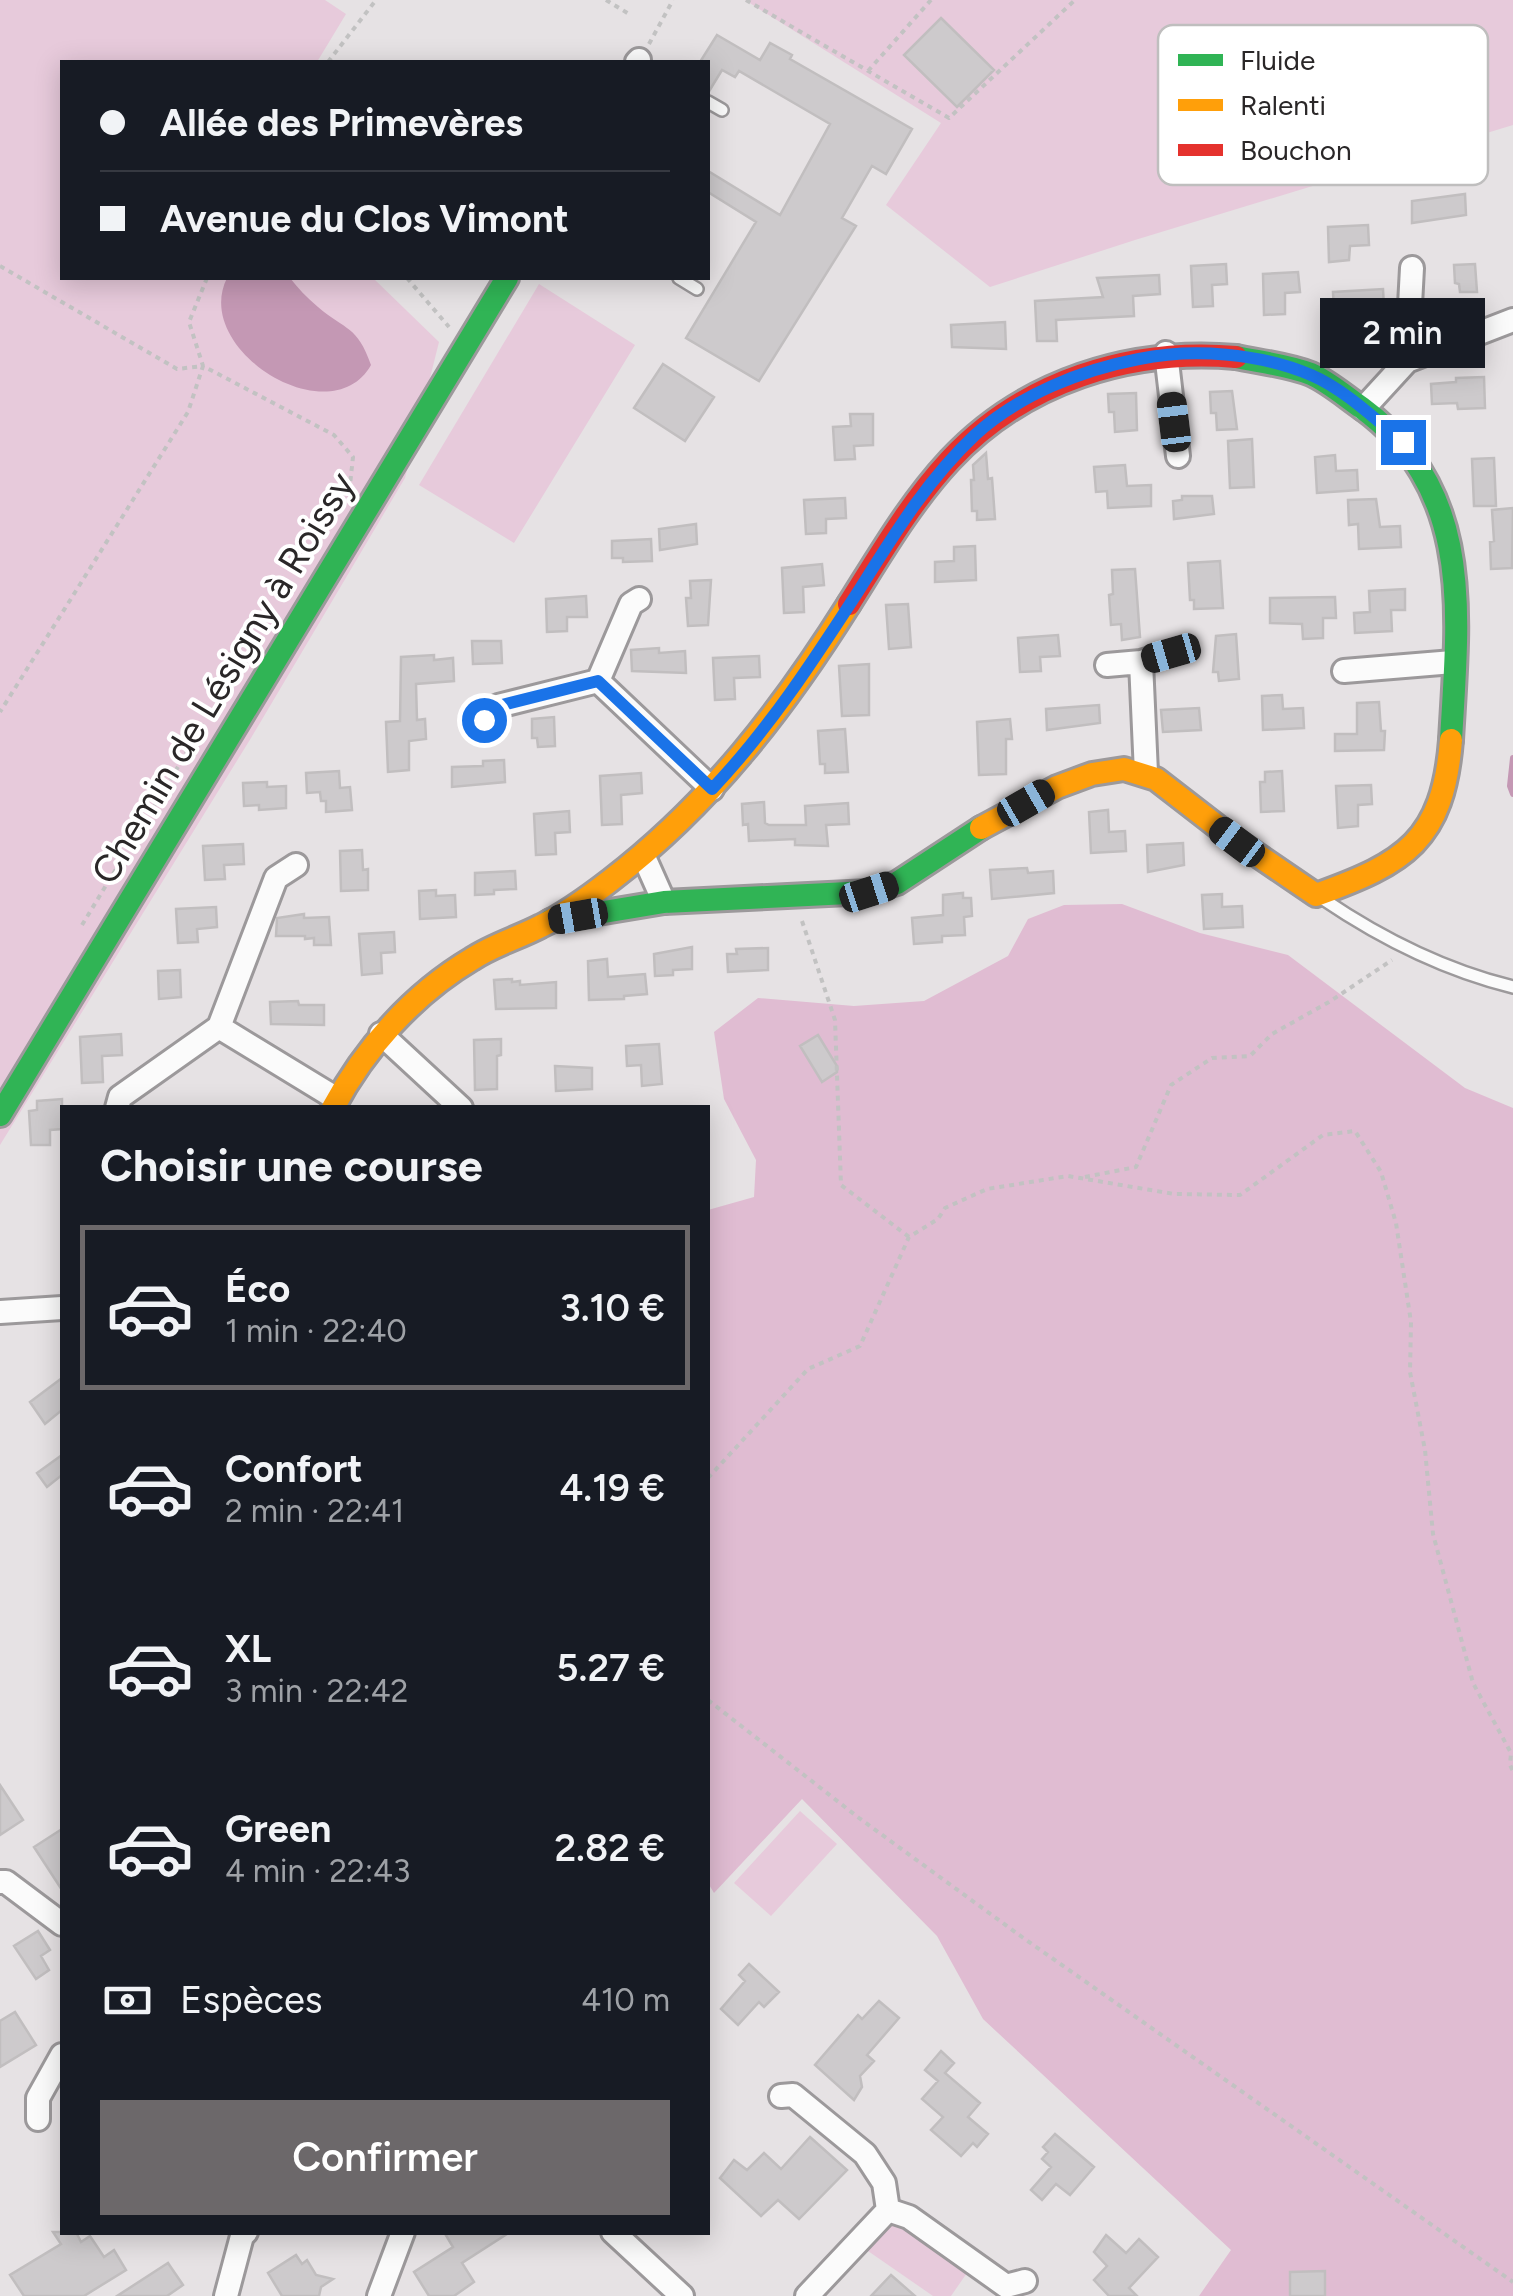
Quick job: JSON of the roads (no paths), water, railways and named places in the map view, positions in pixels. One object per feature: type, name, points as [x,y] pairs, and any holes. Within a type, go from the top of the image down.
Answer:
[{"type":"street","points":[[1407,361],[1412,268]]},
{"type":"street","name":"Chemin de Lésigny à Roissy","points":[[0,1115],[506,280]]},
{"type":"street","points":[[1364,410],[1407,361],[1513,320]]},
{"type":"street","points":[[1166,353],[1178,456]]},
{"type":"street","points":[[219,1027],[335,1103],[381,1034],[464,962],[550,922],[644,856],[712,789],[748,751],[807,671],[912,506],[977,433],[1031,396],[1101,366],[1166,353],[1251,359],[1312,376],[1364,410],[1403,442],[1427,478],[1444,517],[1452,568],[1451,752],[1434,816],[1402,856],[1364,877],[1316,895],[1262,861],[1146,773],[1116,770],[1050,789],[896,883],[869,892],[664,902],[550,922]]},
{"type":"street","points":[[598,681],[631,604],[639,598]]},
{"type":"street","points":[[1107,666],[1171,653]]},
{"type":"street","points":[[1141,662],[1146,773]]},
{"type":"street","points":[[1344,671],[1453,662]]},
{"type":"street","points":[[598,681],[712,789]]},
{"type":"street","points":[[484,720],[498,706],[598,681]]},
{"type":"street","points":[[644,856],[664,902]]},
{"type":"street","points":[[118,1105],[120,1097],[219,1027],[276,878],[296,865]]},
{"type":"street","points":[[381,1034],[458,1105]]},
{"type":"street","points":[[0,1312],[60,1308]]},
{"type":"street","points":[[0,1882],[6,1882],[60,1922]]},
{"type":"street","points":[[38,2118],[38,2098],[60,2058]]},
{"type":"street","points":[[781,2096],[793,2095],[864,2154],[884,2183],[888,2210]]},
{"type":"street","points":[[888,2210],[909,2217],[1006,2286],[1025,2281]]},
{"type":"street","points":[[808,2296],[888,2210]]},
{"type":"street","points":[[226,2296],[243,2235]]},
{"type":"street","points":[[379,2296],[402,2235]]},
{"type":"street","points":[[617,2235],[682,2296]]},
{"type":"lane","points":[[710,103],[722,110]]},
{"type":"lane","points":[[682,280],[698,289]]},
{"type":"lane","points":[[1316,895],[1408,949],[1470,976],[1513,987]]},
{"type":"waterway","points":[[1513,758],[1513,794]]}]
